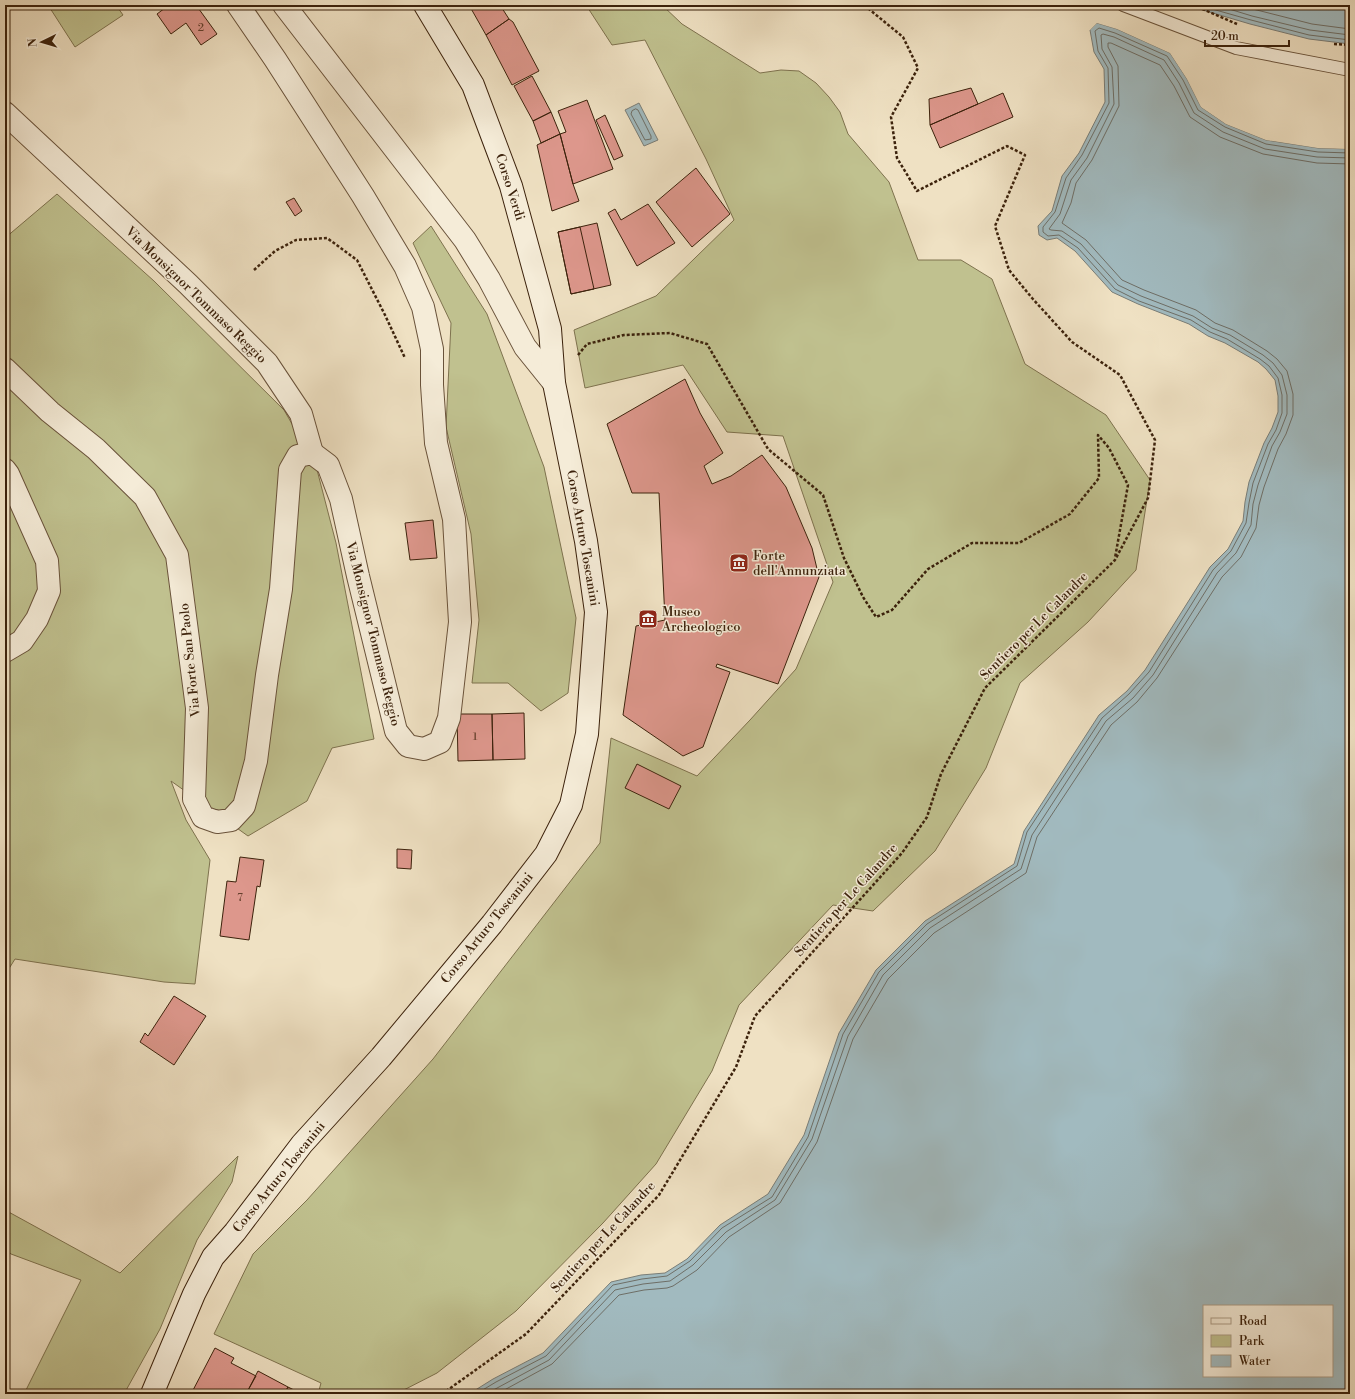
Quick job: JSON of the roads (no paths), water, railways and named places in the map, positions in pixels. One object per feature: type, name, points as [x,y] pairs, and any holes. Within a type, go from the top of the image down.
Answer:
[{"type":"street","name":"Via Monsignor Tommaso Reggio","points":[[5,113],[188,284],[267,363],[301,414],[312,453],[328,465],[341,499],[396,731],[408,746],[424,749],[440,742],[449,718],[460,622],[454,519],[436,443],[432,385],[432,349],[423,307],[405,266],[363,196],[275,59],[238,5]]},
{"type":"street","points":[[284,5],[465,240],[489,279],[526,347],[554,383]]},
{"type":"street","name":"Corso Verdi","points":[[425,5],[473,85],[511,186],[550,329],[554,383]]},
{"type":"street","name":"Via Forte San Paolo","points":[[5,369],[50,412],[96,449],[145,497],[177,555],[197,708],[194,799],[202,817],[217,822],[231,820],[244,806],[256,761],[267,676],[281,589],[290,470],[298,456],[312,453]]},
{"type":"street","name":"Corso Arturo Toscanini","points":[[152,1394],[194,1294],[213,1257],[235,1232],[302,1144],[381,1057],[492,924],[546,854],[571,805],[587,734],[596,612],[586,541],[554,383]]},
{"type":"street","points":[[5,470],[47,561],[49,591],[37,619],[22,641],[5,651]]},
{"type":"lane","points":[[1123,5],[1236,48],[1350,70]]},
{"type":"water","points":[[1186,5],[1350,5],[1350,44],[1309,39],[1250,24]]},
{"type":"water","points":[[1097,23],[1117,29],[1170,53],[1187,79],[1201,107],[1226,124],[1266,140],[1318,148],[1350,149],[1350,1394],[469,1394],[493,1379],[543,1353],[611,1282],[641,1275],[665,1273],[687,1259],[720,1225],[768,1194],[804,1135],[839,1033],[876,970],[925,921],[1014,864],[1024,831],[1099,715],[1127,691],[1145,670],[1210,567],[1228,549],[1243,521],[1249,482],[1278,412],[1278,396],[1275,380],[1258,362],[1225,343],[1208,336],[1189,324],[1112,292],[1075,251],[1057,238],[1047,240],[1039,235],[1038,226],[1052,211],[1062,176],[1079,153],[1105,102],[1104,69],[1094,52],[1090,30]]},
{"type":"water","points":[[639,103],[658,140],[644,146],[625,110]]},
{"type":"place","name":"Forte dell'Annunziata","points":[[739,563]]},
{"type":"place","name":"Museo Archeologico","points":[[648,619]]}]
